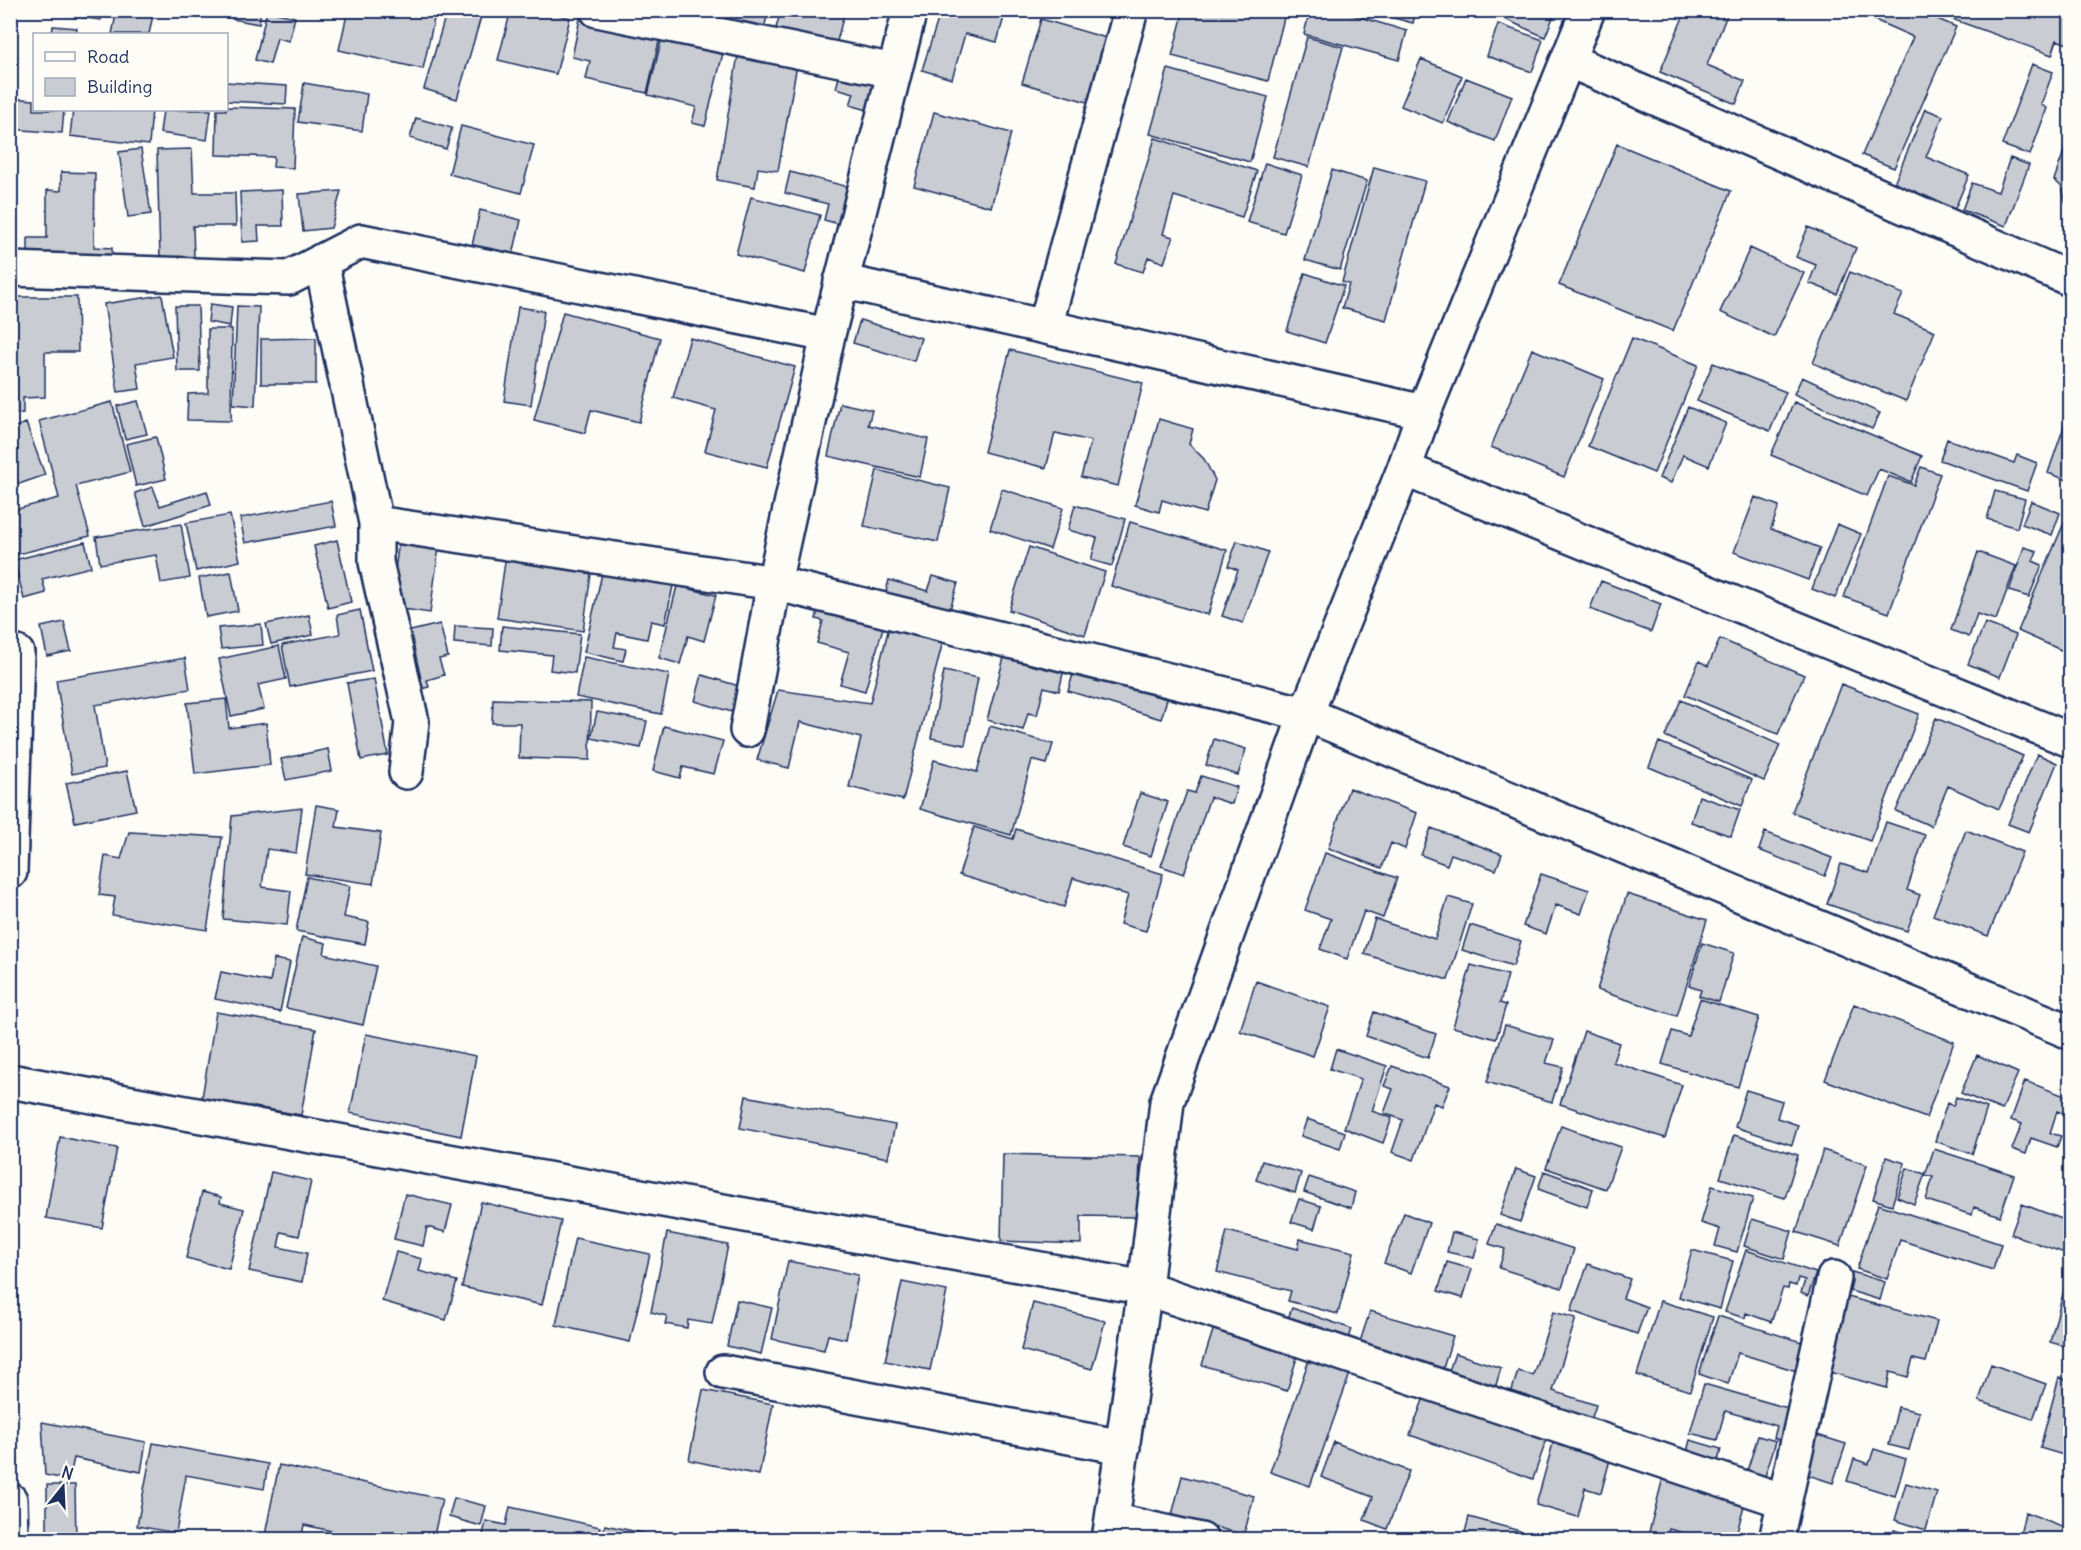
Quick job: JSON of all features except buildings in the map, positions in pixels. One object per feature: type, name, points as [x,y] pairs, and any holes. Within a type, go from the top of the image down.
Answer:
[{"type":"street","points":[[597,10],[894,71]]},
{"type":"street","points":[[747,730],[774,583],[828,335],[910,10]]},
{"type":"street","points":[[1045,327],[1131,10]]},
{"type":"street","points":[[1201,1539],[1111,1530],[1145,1288],[1167,1102],[1306,714],[1404,469],[1424,412],[1588,10]]},
{"type":"street","points":[[1568,60],[2070,279]]},
{"type":"street","points":[[10,269],[289,278],[361,241],[828,335]]},
{"type":"street","points":[[321,261],[376,523],[376,562],[412,722],[406,772]]},
{"type":"street","points":[[841,281],[1424,412]]},
{"type":"street","points":[[1404,469],[2070,740]]},
{"type":"street","points":[[376,523],[774,583],[1306,714],[2070,1032]]},
{"type":"street","points":[[10,872],[12,649]]},
{"type":"street","points":[[10,1081],[1145,1288],[1784,1501]]},
{"type":"street","points":[[1776,1539],[1834,1278]]},
{"type":"street","points":[[723,1372],[1123,1447]]},
{"type":"street","points":[[10,1500],[11,1539]]}]
